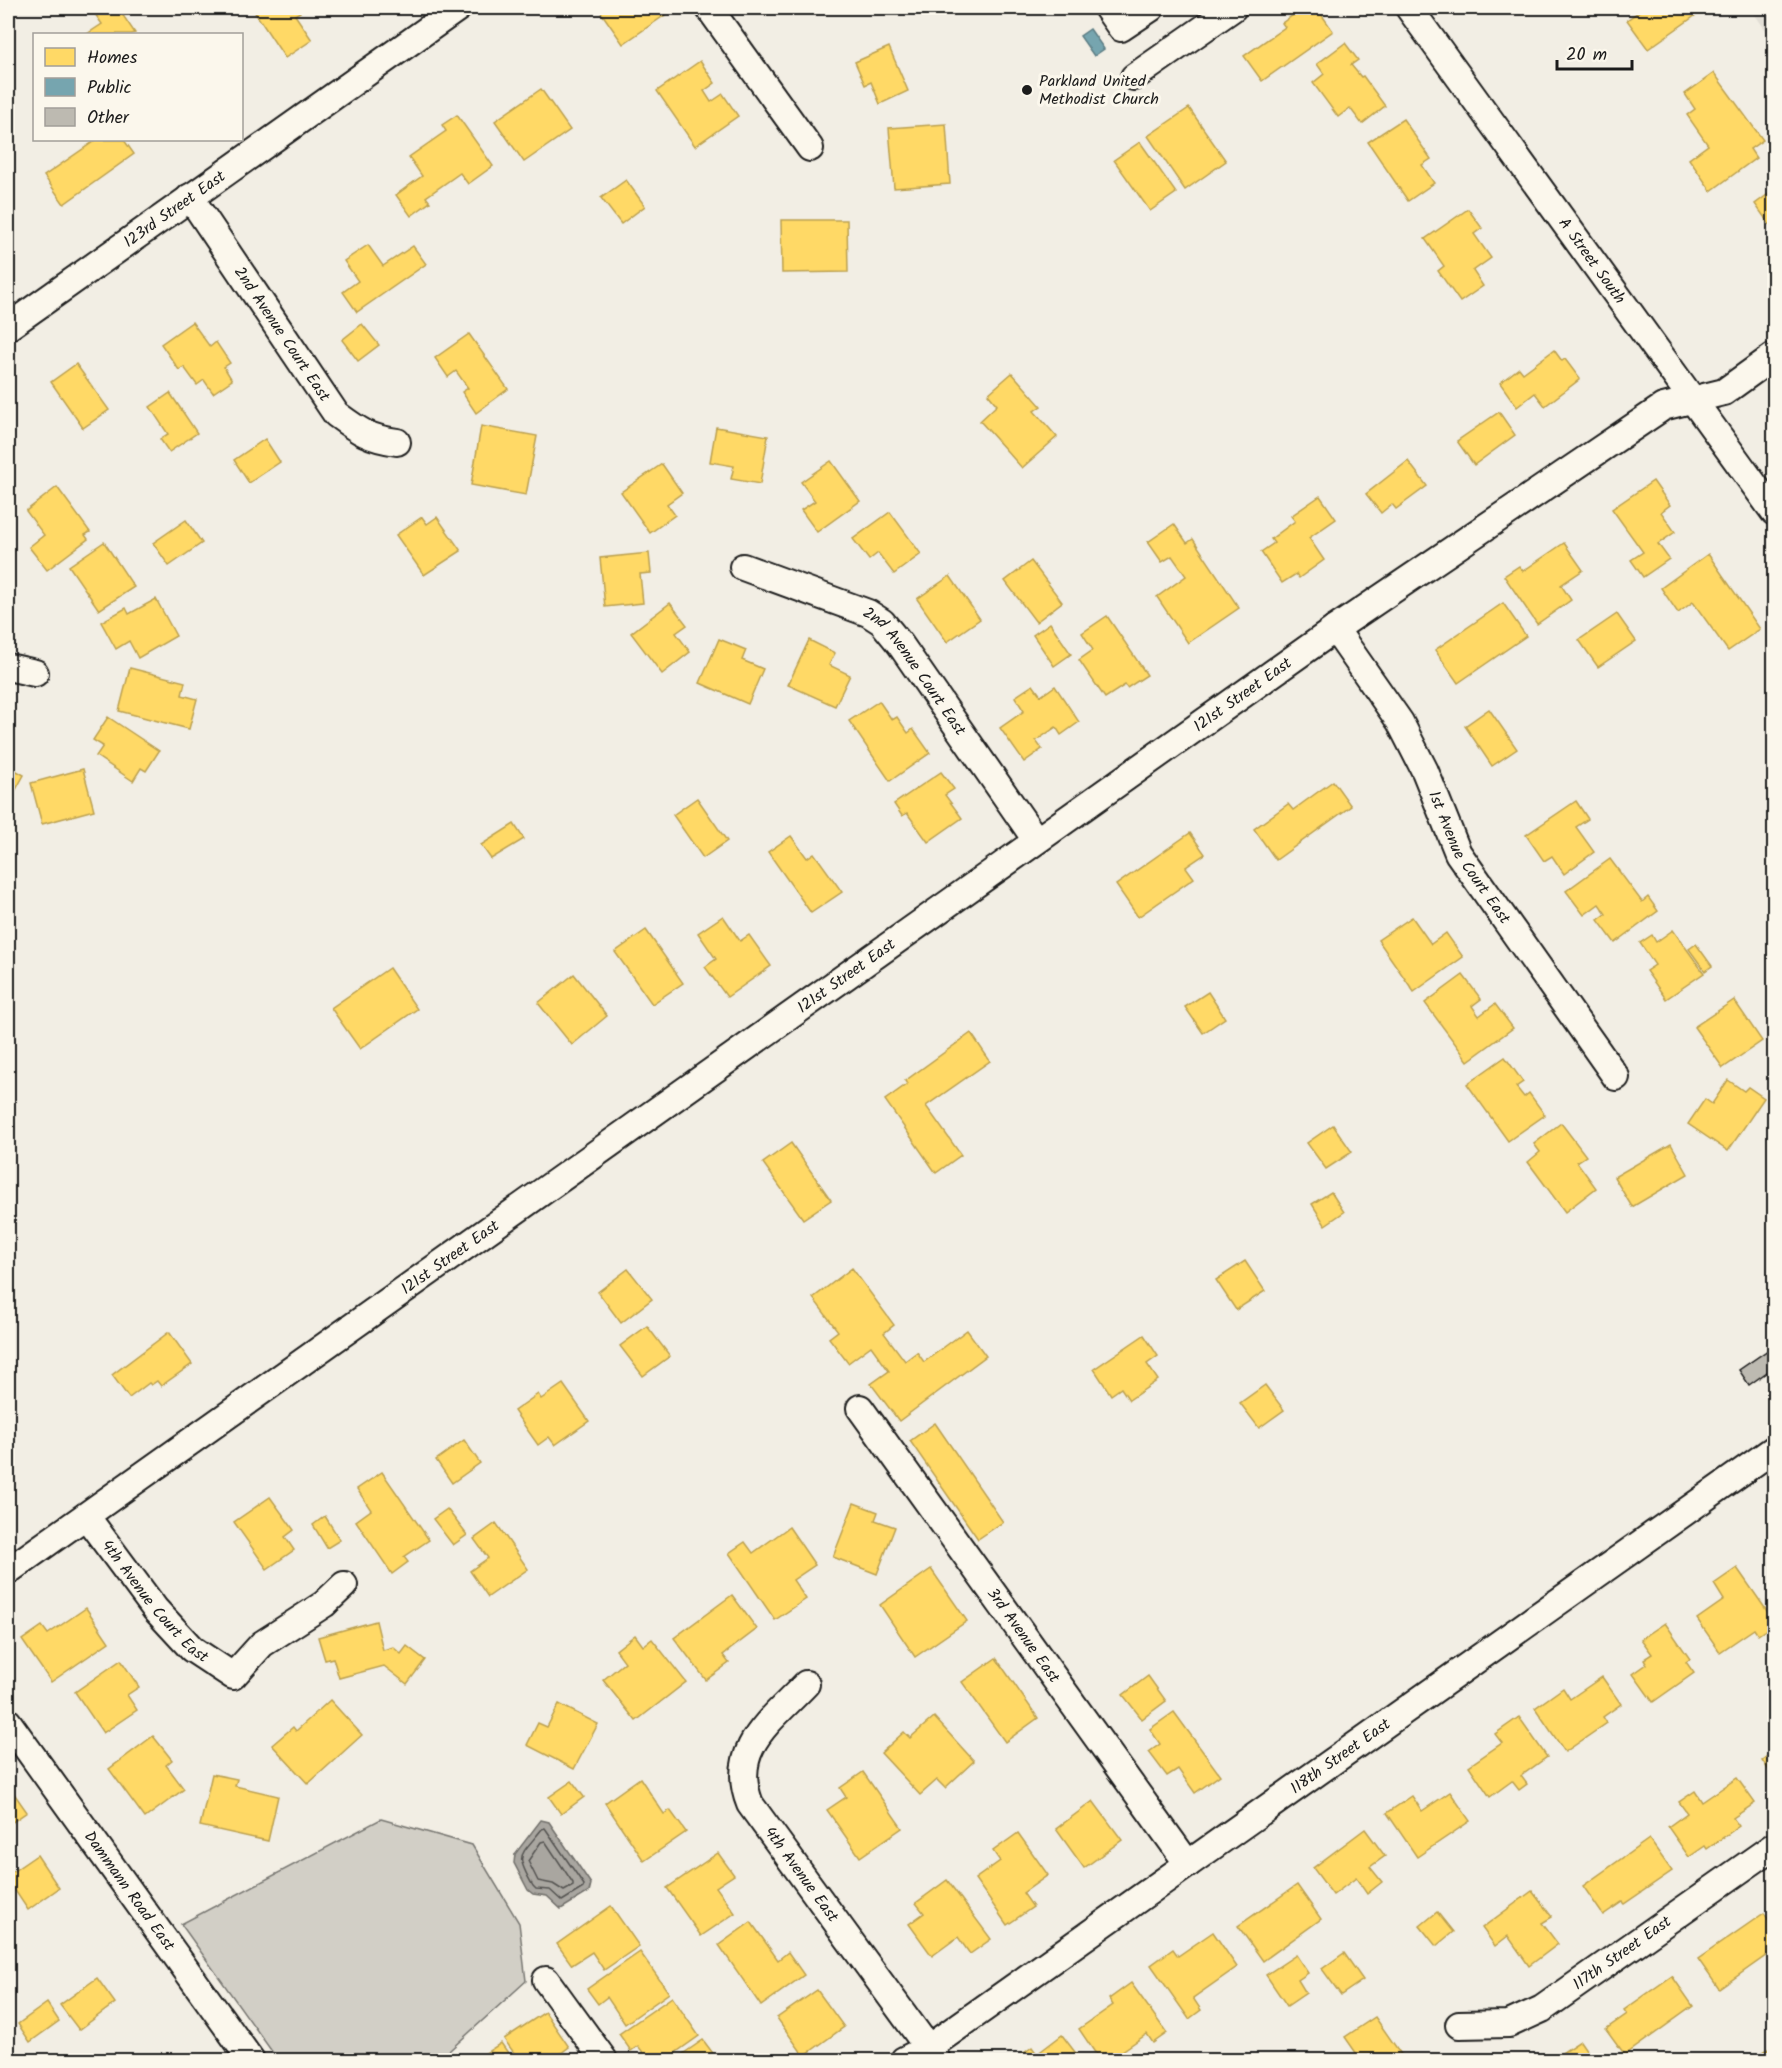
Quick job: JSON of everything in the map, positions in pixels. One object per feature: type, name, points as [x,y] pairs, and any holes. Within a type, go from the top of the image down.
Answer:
[{"type":"street","name":"123rd Street East","points":[[8,327],[458,8]]},
{"type":"street","points":[[709,8],[810,148]]},
{"type":"street","points":[[1107,8],[1121,28],[1151,8]]},
{"type":"street","points":[[1134,77],[1233,8]]},
{"type":"street","name":"A Street South","points":[[1409,8],[1695,399],[1774,512]]},
{"type":"street","name":"2nd Avenue Court East","points":[[190,197],[336,414],[356,430],[374,438],[397,442]]},
{"type":"street","name":"121st Street East","points":[[8,1571],[1335,629],[1662,407],[1724,392],[1774,356]]},
{"type":"street","name":"2nd Avenue Court East","points":[[742,567],[868,613],[882,622],[900,644],[1036,840]]},
{"type":"street","name":"1st Avenue Court East","points":[[1335,629],[1400,722],[1425,771],[1458,853],[1616,1077]]},
{"type":"street","points":[[8,667],[35,673]]},
{"type":"street","name":"3rd Avenue East","points":[[860,1408],[1188,1864]]},
{"type":"street","name":"118th Street East","points":[[904,2061],[932,2054],[1188,1864],[1774,1449]]},
{"type":"street","name":"4th Avenue Court East","points":[[87,1516],[163,1617],[192,1648],[233,1676],[262,1644],[317,1609],[344,1584]]},
{"type":"street","name":"4th Avenue East","points":[[806,1684],[762,1729],[746,1754],[743,1788],[750,1804],[932,2054]]},
{"type":"street","name":"Dammann Road East","points":[[8,1722],[251,2061]]},
{"type":"street","name":"117th Street East","points":[[1459,2025],[1509,2024],[1542,2009],[1774,1846]]},
{"type":"street","points":[[546,1980],[604,2061]]},
{"type":"shaded area","points":[[1760,8],[1774,8],[1774,42],[1753,12]]},
{"type":"shaded area","points":[[381,1819],[472,1845],[519,1923],[526,1981],[439,2060],[278,2060],[181,1924]]},
{"type":"water","points":[[541,1820],[549,1822],[591,1884],[589,1892],[561,1909],[547,1896],[533,1894],[528,1890],[514,1863],[515,1854]]},
{"type":"building: Homes","points":[[104,8],[118,8],[135,33],[88,33],[102,24],[95,14]]},
{"type":"building: Homes","points":[[260,8],[296,8],[300,12],[295,15],[312,40],[285,58],[254,11]]},
{"type":"building: Homes","points":[[598,8],[660,8],[665,15],[623,44]]},
{"type":"building: Homes","points":[[1303,8],[1317,8],[1333,31],[1262,81],[1244,56],[1285,27],[1282,23]]},
{"type":"building: Homes","points":[[1644,8],[1706,8],[1648,49],[1627,20]]},
{"type":"building: Homes","points":[[1345,43],[1358,60],[1351,65],[1361,77],[1363,76],[1385,106],[1362,124],[1350,108],[1338,117],[1313,83],[1324,74],[1317,64]]},
{"type":"building: Homes","points":[[889,47],[908,91],[880,104],[871,82],[865,85],[855,62]]},
{"type":"building: Homes","points":[[700,61],[715,83],[704,91],[711,102],[723,94],[738,116],[695,146],[657,91]]},
{"type":"building: Homes","points":[[1714,73],[1763,140],[1750,149],[1756,158],[1711,191],[1689,159],[1708,145],[1687,115],[1695,109],[1685,94]]},
{"type":"building: Homes","points":[[541,89],[570,130],[524,162],[495,121]]},
{"type":"building: Homes","points":[[1189,108],[1226,161],[1185,190],[1148,136]]},
{"type":"building: Homes","points":[[457,115],[493,166],[468,184],[460,173],[426,197],[430,202],[411,216],[396,195],[422,176],[409,157],[446,131],[442,125]]},
{"type":"building: Homes","points":[[1403,119],[1431,159],[1422,165],[1434,183],[1408,201],[1368,142]]},
{"type":"building: Homes","points":[[946,124],[950,184],[894,188],[889,128]]},
{"type":"building: Homes","points":[[95,141],[125,141],[134,154],[64,204],[44,176]]},
{"type":"building: Homes","points":[[1140,142],[1176,193],[1150,211],[1114,160]]},
{"type":"building: Homes","points":[[626,180],[645,206],[621,224],[601,198]]},
{"type":"building: Homes","points":[[1771,192],[1774,197],[1774,231],[1755,204]]},
{"type":"building: Homes","points":[[1468,209],[1482,228],[1474,234],[1491,258],[1473,271],[1483,286],[1460,302],[1438,271],[1444,266],[1425,239]]},
{"type":"building: Homes","points":[[781,220],[847,220],[848,272],[782,273]]},
{"type":"building: Homes","points":[[368,245],[383,266],[413,246],[426,264],[357,312],[343,292],[358,281],[344,261]]},
{"type":"building: Homes","points":[[192,322],[210,347],[216,342],[230,363],[224,367],[232,380],[213,393],[204,380],[197,385],[184,367],[179,370],[161,344]]},
{"type":"building: Homes","points":[[362,324],[379,345],[358,361],[342,340]]},
{"type":"building: Homes","points":[[469,334],[508,389],[476,413],[462,392],[468,388],[456,371],[448,377],[435,358]]},
{"type":"building: Homes","points":[[1554,350],[1562,361],[1565,359],[1580,379],[1545,406],[1535,393],[1517,407],[1500,383],[1519,368],[1523,373]]},
{"type":"building: Homes","points":[[76,364],[109,410],[83,428],[51,382]]},
{"type":"building: Homes","points":[[1012,373],[1041,406],[1034,411],[1057,437],[1022,468],[980,421],[997,405],[988,394]]},
{"type":"building: Homes","points":[[170,393],[197,433],[169,452],[160,439],[168,434],[150,407]]},
{"type":"building: Homes","points":[[1499,412],[1515,435],[1474,465],[1457,441]]},
{"type":"building: Homes","points":[[481,426],[537,436],[526,495],[471,485]]},
{"type":"building: Homes","points":[[716,427],[768,436],[760,484],[731,479],[734,466],[710,462]]},
{"type":"building: Homes","points":[[265,439],[280,462],[249,483],[234,460]]},
{"type":"building: Homes","points":[[831,461],[860,501],[817,532],[801,510],[815,501],[801,482]]},
{"type":"building: Homes","points":[[1408,461],[1427,486],[1396,509],[1392,504],[1381,513],[1366,494]]},
{"type":"building: Homes","points":[[662,464],[682,493],[667,504],[675,515],[650,533],[621,492]]},
{"type":"building: Homes","points":[[1653,481],[1670,505],[1661,512],[1675,532],[1658,544],[1669,559],[1643,577],[1631,560],[1643,552],[1612,509]]},
{"type":"building: Homes","points":[[57,487],[90,532],[85,535],[88,539],[47,570],[29,547],[44,535],[26,511]]},
{"type":"building: Homes","points":[[1320,496],[1336,519],[1309,538],[1324,560],[1299,578],[1296,574],[1282,583],[1261,552],[1274,543],[1271,539],[1295,521],[1291,516]]},
{"type":"building: Homes","points":[[890,512],[921,554],[894,574],[878,553],[869,560],[853,539]]},
{"type":"building: Homes","points":[[422,517],[427,524],[437,517],[461,551],[424,575],[396,535]]},
{"type":"building: Homes","points":[[186,520],[202,543],[169,566],[153,543]]},
{"type":"building: Homes","points":[[1174,524],[1187,543],[1193,539],[1239,608],[1188,643],[1157,597],[1186,576],[1172,556],[1162,562],[1148,542]]},
{"type":"building: Homes","points":[[104,542],[134,587],[99,610],[69,566]]},
{"type":"building: Homes","points":[[1564,543],[1583,570],[1561,585],[1571,600],[1537,624],[1504,576],[1519,566],[1523,571]]},
{"type":"building: Homes","points":[[649,553],[651,573],[640,574],[643,603],[605,607],[600,558]]},
{"type":"building: Homes","points":[[1708,554],[1760,629],[1728,651],[1693,602],[1678,613],[1661,588]]},
{"type":"building: Homes","points":[[1031,561],[1062,602],[1036,622],[1005,581]]},
{"type":"building: Homes","points":[[950,576],[980,619],[947,642],[917,599]]},
{"type":"building: Homes","points":[[156,599],[176,636],[138,658],[129,641],[116,649],[101,622],[126,608],[129,614]]},
{"type":"building: Homes","points":[[670,603],[687,625],[676,633],[690,652],[662,674],[631,633]]},
{"type":"building: Homes","points":[[1503,603],[1526,636],[1458,683],[1435,650]]},
{"type":"building: Homes","points":[[1617,614],[1636,641],[1598,667],[1579,640]]},
{"type":"building: Homes","points":[[1107,616],[1147,675],[1105,698],[1079,660],[1093,650],[1082,633]]},
{"type":"building: Homes","points":[[1050,623],[1071,654],[1054,666],[1033,635]]},
{"type":"building: Homes","points":[[719,639],[746,650],[742,660],[763,669],[748,704],[700,683]]},
{"type":"building: Homes","points":[[809,640],[835,653],[829,665],[850,675],[835,706],[788,685]]},
{"type":"building: Homes","points":[[130,668],[185,682],[182,695],[197,699],[189,729],[119,711]]},
{"type":"building: Homes","points":[[1033,685],[1041,696],[1055,686],[1079,722],[1061,735],[1056,727],[1036,741],[1042,749],[1024,762],[1000,728],[1024,711],[1015,697]]},
{"type":"building: Homes","points":[[879,701],[892,720],[897,717],[908,733],[913,729],[930,753],[890,781],[849,721]]},
{"type":"building: Homes","points":[[1489,709],[1517,749],[1492,766],[1465,726]]},
{"type":"building: Homes","points":[[108,717],[159,751],[146,771],[141,768],[133,781],[96,756],[103,746],[93,740]]},
{"type":"building: Homes","points":[[8,766],[24,775],[8,804]]},
{"type":"building: Homes","points":[[83,769],[94,810],[42,824],[31,783]]},
{"type":"building: Homes","points":[[941,772],[954,789],[945,795],[962,818],[928,842],[907,813],[902,816],[894,804]]},
{"type":"building: Homes","points":[[1333,781],[1351,806],[1276,860],[1254,829],[1288,804],[1293,810]]},
{"type":"building: Homes","points":[[697,798],[727,841],[703,858],[673,815]]},
{"type":"building: Homes","points":[[1576,801],[1588,819],[1576,827],[1594,852],[1564,874],[1552,856],[1544,861],[1526,835]]},
{"type":"building: Homes","points":[[514,824],[524,839],[491,859],[481,845]]},
{"type":"building: Homes","points":[[1190,833],[1205,854],[1186,867],[1194,878],[1138,917],[1116,885]]},
{"type":"building: Homes","points":[[791,836],[807,858],[814,853],[842,892],[811,913],[768,852]]},
{"type":"building: Homes","points":[[1610,859],[1642,902],[1648,897],[1658,911],[1615,943],[1598,920],[1606,914],[1599,904],[1584,915],[1566,891]]},
{"type":"building: Homes","points":[[723,916],[740,941],[749,935],[771,966],[727,997],[705,967],[716,959],[698,933]]},
{"type":"building: Homes","points":[[1412,917],[1431,944],[1446,933],[1463,957],[1414,992],[1378,940]]},
{"type":"building: Homes","points":[[646,930],[683,983],[652,1004],[615,952]]},
{"type":"building: Homes","points":[[1673,930],[1704,973],[1666,999],[1646,971],[1655,965],[1640,943],[1652,935],[1656,942]]},
{"type":"building: Homes","points":[[1696,944],[1712,966],[1705,971],[1689,949]]},
{"type":"building: Homes","points":[[389,968],[417,1009],[360,1049],[331,1008]]},
{"type":"building: Homes","points":[[574,974],[607,1016],[572,1045],[538,1003]]},
{"type":"building: Homes","points":[[1463,975],[1481,999],[1472,1006],[1479,1016],[1495,1004],[1513,1028],[1468,1061],[1425,1003]]},
{"type":"building: Homes","points":[[1208,992],[1225,1018],[1203,1033],[1185,1007]]},
{"type":"building: Homes","points":[[1734,1000],[1762,1041],[1723,1068],[1694,1027]]},
{"type":"building: Homes","points":[[971,1033],[990,1061],[926,1106],[961,1155],[936,1173],[885,1100],[907,1084],[905,1081]]},
{"type":"building: Homes","points":[[1505,1057],[1523,1082],[1516,1087],[1524,1097],[1529,1093],[1545,1115],[1508,1141],[1467,1084]]},
{"type":"building: Homes","points":[[1728,1080],[1744,1091],[1748,1087],[1764,1098],[1728,1151],[1688,1124],[1705,1099],[1712,1104]]},
{"type":"building: Homes","points":[[1561,1123],[1586,1156],[1577,1162],[1596,1188],[1565,1212],[1528,1162],[1540,1152],[1534,1144]]},
{"type":"building: Homes","points":[[1333,1125],[1352,1152],[1326,1169],[1307,1143]]},
{"type":"building: Homes","points":[[791,1143],[831,1200],[803,1219],[763,1163]]},
{"type":"building: Homes","points":[[1671,1144],[1688,1174],[1632,1207],[1614,1177]]},
{"type":"building: Homes","points":[[1331,1192],[1344,1212],[1325,1225],[1312,1204]]},
{"type":"building: Homes","points":[[1245,1261],[1265,1291],[1236,1310],[1216,1280]]},
{"type":"building: Homes","points":[[852,1268],[894,1325],[884,1333],[905,1361],[917,1352],[924,1362],[967,1330],[986,1356],[899,1421],[871,1384],[889,1371],[871,1346],[848,1363],[829,1338],[838,1331],[813,1298]]},
{"type":"building: Homes","points":[[628,1269],[652,1299],[621,1323],[598,1292]]},
{"type":"building: Homes","points":[[647,1326],[670,1356],[643,1376],[620,1346]]},
{"type":"building: Homes","points":[[169,1332],[192,1364],[161,1386],[157,1381],[151,1385],[149,1383],[129,1398],[112,1375]]},
{"type":"building: Homes","points":[[1144,1335],[1158,1356],[1147,1364],[1158,1380],[1129,1400],[1121,1388],[1111,1395],[1094,1369]]},
{"type":"building: Homes","points":[[563,1384],[589,1421],[555,1445],[549,1437],[538,1445],[514,1411],[538,1394],[541,1399]]},
{"type":"building: Homes","points":[[1265,1385],[1284,1410],[1259,1428],[1240,1403]]},
{"type":"building: Homes","points":[[935,1423],[1003,1522],[978,1539],[910,1441]]},
{"type":"building: Homes","points":[[464,1440],[480,1463],[452,1483],[436,1460]]},
{"type":"building: Homes","points":[[382,1472],[429,1540],[404,1557],[408,1562],[392,1574],[356,1521],[371,1510],[357,1489]]},
{"type":"building: Homes","points":[[270,1497],[294,1530],[285,1537],[294,1550],[267,1569],[234,1522]]},
{"type":"building: Homes","points":[[854,1503],[878,1512],[875,1520],[895,1527],[877,1574],[833,1557]]},
{"type":"building: Homes","points":[[447,1509],[467,1535],[453,1545],[433,1519]]},
{"type":"building: Homes","points":[[325,1516],[340,1540],[327,1548],[313,1525]]},
{"type":"building: Homes","points":[[496,1523],[528,1569],[488,1597],[470,1571],[488,1558],[474,1539]]},
{"type":"building: Homes","points":[[789,1527],[815,1565],[793,1580],[806,1599],[775,1620],[729,1553],[745,1542],[753,1553]]},
{"type":"building: Homes","points":[[1737,1568],[1774,1624],[1758,1635],[1754,1629],[1720,1652],[1697,1619],[1724,1600],[1714,1584]]},
{"type":"building: Homes","points":[[931,1569],[967,1621],[915,1657],[880,1605]]},
{"type":"building: Homes","points":[[732,1595],[757,1629],[723,1655],[729,1663],[706,1680],[674,1638]]},
{"type":"building: Homes","points":[[86,1608],[109,1642],[51,1682],[22,1640],[42,1626],[48,1634]]},
{"type":"building: Homes","points":[[376,1621],[383,1650],[393,1647],[401,1654],[407,1646],[425,1660],[407,1684],[384,1666],[339,1678],[333,1658],[325,1660],[318,1637]]},
{"type":"building: Homes","points":[[1665,1623],[1690,1659],[1686,1662],[1694,1673],[1653,1702],[1633,1674],[1647,1664],[1644,1659],[1652,1654],[1641,1639]]},
{"type":"building: Homes","points":[[635,1635],[643,1646],[652,1639],[686,1682],[636,1721],[603,1680],[625,1662],[616,1650]]},
{"type":"building: Homes","points":[[996,1658],[1038,1718],[1005,1742],[962,1682]]},
{"type":"building: Homes","points":[[121,1660],[139,1687],[127,1695],[137,1710],[103,1733],[75,1692]]},
{"type":"building: Homes","points":[[1148,1676],[1166,1701],[1142,1719],[1123,1695]]},
{"type":"building: Homes","points":[[1602,1677],[1621,1704],[1603,1717],[1607,1723],[1565,1752],[1535,1708],[1563,1688],[1570,1699]]},
{"type":"building: Homes","points":[[330,1700],[362,1735],[308,1784],[272,1745],[293,1727],[296,1731]]},
{"type":"building: Homes","points":[[559,1704],[598,1724],[574,1769],[527,1745],[538,1723],[547,1727]]},
{"type":"building: Homes","points":[[1174,1712],[1220,1775],[1195,1793],[1178,1769],[1167,1776],[1149,1752],[1160,1744],[1150,1729]]},
{"type":"building: Homes","points":[[934,1717],[974,1761],[945,1788],[937,1780],[920,1795],[881,1753],[904,1732],[910,1738]]},
{"type":"building: Homes","points":[[1519,1717],[1547,1757],[1521,1776],[1527,1784],[1519,1790],[1512,1781],[1490,1797],[1469,1766],[1502,1743],[1495,1734]]},
{"type":"building: Homes","points":[[153,1736],[172,1760],[166,1765],[184,1789],[145,1818],[109,1769]]},
{"type":"building: Homes","points":[[1774,1751],[1774,1778],[1762,1760]]},
{"type":"building: Homes","points":[[863,1772],[902,1828],[860,1857],[827,1810],[846,1797],[840,1788]]},
{"type":"building: Homes","points":[[212,1774],[237,1779],[235,1786],[278,1796],[268,1841],[200,1826]]},
{"type":"building: Homes","points":[[640,1778],[664,1814],[670,1810],[686,1832],[644,1861],[605,1803]]},
{"type":"building: Homes","points":[[1737,1778],[1755,1803],[1733,1818],[1739,1826],[1707,1849],[1705,1846],[1689,1857],[1668,1827],[1687,1813],[1679,1802],[1695,1791],[1702,1802]]},
{"type":"building: Homes","points":[[572,1781],[584,1797],[561,1814],[549,1797]]},
{"type":"building: Homes","points":[[8,1785],[27,1812],[8,1825]]},
{"type":"building: Homes","points":[[1450,1792],[1470,1821],[1417,1857],[1387,1813],[1412,1796],[1422,1811]]},
{"type":"building: Homes","points":[[1093,1801],[1122,1840],[1084,1868],[1056,1829]]},
{"type":"building: Homes","points":[[1365,1829],[1385,1856],[1370,1867],[1382,1882],[1367,1894],[1356,1878],[1333,1895],[1313,1868]]},
{"type":"building: Homes","points":[[1018,1833],[1048,1875],[1023,1893],[1033,1907],[1007,1925],[975,1879],[1000,1861],[993,1851]]},
{"type":"building: Homes","points":[[1649,1839],[1672,1871],[1624,1904],[1622,1902],[1603,1915],[1583,1886]]},
{"type":"building: Homes","points":[[718,1853],[734,1875],[716,1887],[735,1913],[701,1936],[667,1888]]},
{"type":"building: Homes","points":[[37,1855],[59,1888],[28,1910],[8,1880],[8,1875]]},
{"type":"building: Homes","points":[[947,1880],[991,1939],[970,1954],[958,1937],[932,1956],[909,1924],[924,1913],[916,1903]]},
{"type":"building: Homes","points":[[1297,1885],[1321,1919],[1263,1961],[1238,1926]]},
{"type":"building: Homes","points":[[1532,1891],[1552,1917],[1542,1923],[1558,1944],[1529,1966],[1508,1936],[1495,1946],[1482,1928]]},
{"type":"building: Homes","points":[[611,1906],[639,1946],[604,1970],[592,1952],[572,1965],[557,1944]]},
{"type":"building: Homes","points":[[1437,1912],[1453,1932],[1436,1946],[1420,1926]]},
{"type":"building: Homes","points":[[1764,1913],[1774,1927],[1774,1950],[1719,1989],[1698,1959]]},
{"type":"building: Homes","points":[[751,1922],[778,1960],[788,1952],[804,1975],[761,2006],[719,1945]]},
{"type":"building: Homes","points":[[1213,1932],[1237,1967],[1193,1998],[1201,2010],[1189,2019],[1151,1965],[1173,1949],[1178,1956]]},
{"type":"building: Homes","points":[[640,1952],[669,1993],[625,2024],[607,1997],[598,2004],[587,1989]]},
{"type":"building: Homes","points":[[1344,1953],[1363,1980],[1341,1995],[1322,1969]]},
{"type":"building: Homes","points":[[1296,1955],[1308,1973],[1298,1980],[1306,1993],[1287,2006],[1266,1975]]},
{"type":"building: Homes","points":[[1672,1976],[1693,2006],[1625,2055],[1606,2029],[1627,2014],[1624,2010]]},
{"type":"building: Homes","points":[[97,1978],[115,2003],[79,2030],[60,2005]]},
{"type":"building: Homes","points":[[1131,1983],[1167,2033],[1153,2043],[1147,2034],[1109,2060],[1100,2060],[1079,2029],[1113,2005],[1109,1999]]},
{"type":"building: Homes","points":[[817,1990],[844,2027],[804,2056],[777,2018]]},
{"type":"building: Homes","points":[[672,1997],[699,2036],[665,2060],[649,2060],[638,2046],[631,2051],[619,2034]]},
{"type":"building: Homes","points":[[47,2003],[59,2021],[30,2042],[18,2024]]},
{"type":"building: Homes","points":[[545,2012],[569,2047],[552,2060],[519,2060],[504,2039]]},
{"type":"building: Homes","points":[[1375,2017],[1405,2060],[1361,2060],[1345,2037]]},
{"type":"building: Homes","points":[[1062,2035],[1081,2060],[1015,2060],[1032,2047],[1037,2054]]},
{"type":"building: Homes","points":[[703,2040],[718,2060],[674,2060]]},
{"type":"building: Homes","points":[[1580,2041],[1593,2060],[1551,2060]]},
{"type":"building: Homes","points":[[501,2043],[513,2060],[475,2060]]},
{"type":"building: Homes","points":[[1774,2045],[1774,2060],[1751,2060]]},
{"type":"building: Public","points":[[1090,29],[1104,49],[1094,56],[1080,36]]},
{"type":"building: Other","points":[[1774,1346],[1774,1367],[1749,1385],[1739,1370]]},
{"type":"place","name":"Parkland United Methodist Church","points":[[1027,90]]}]
